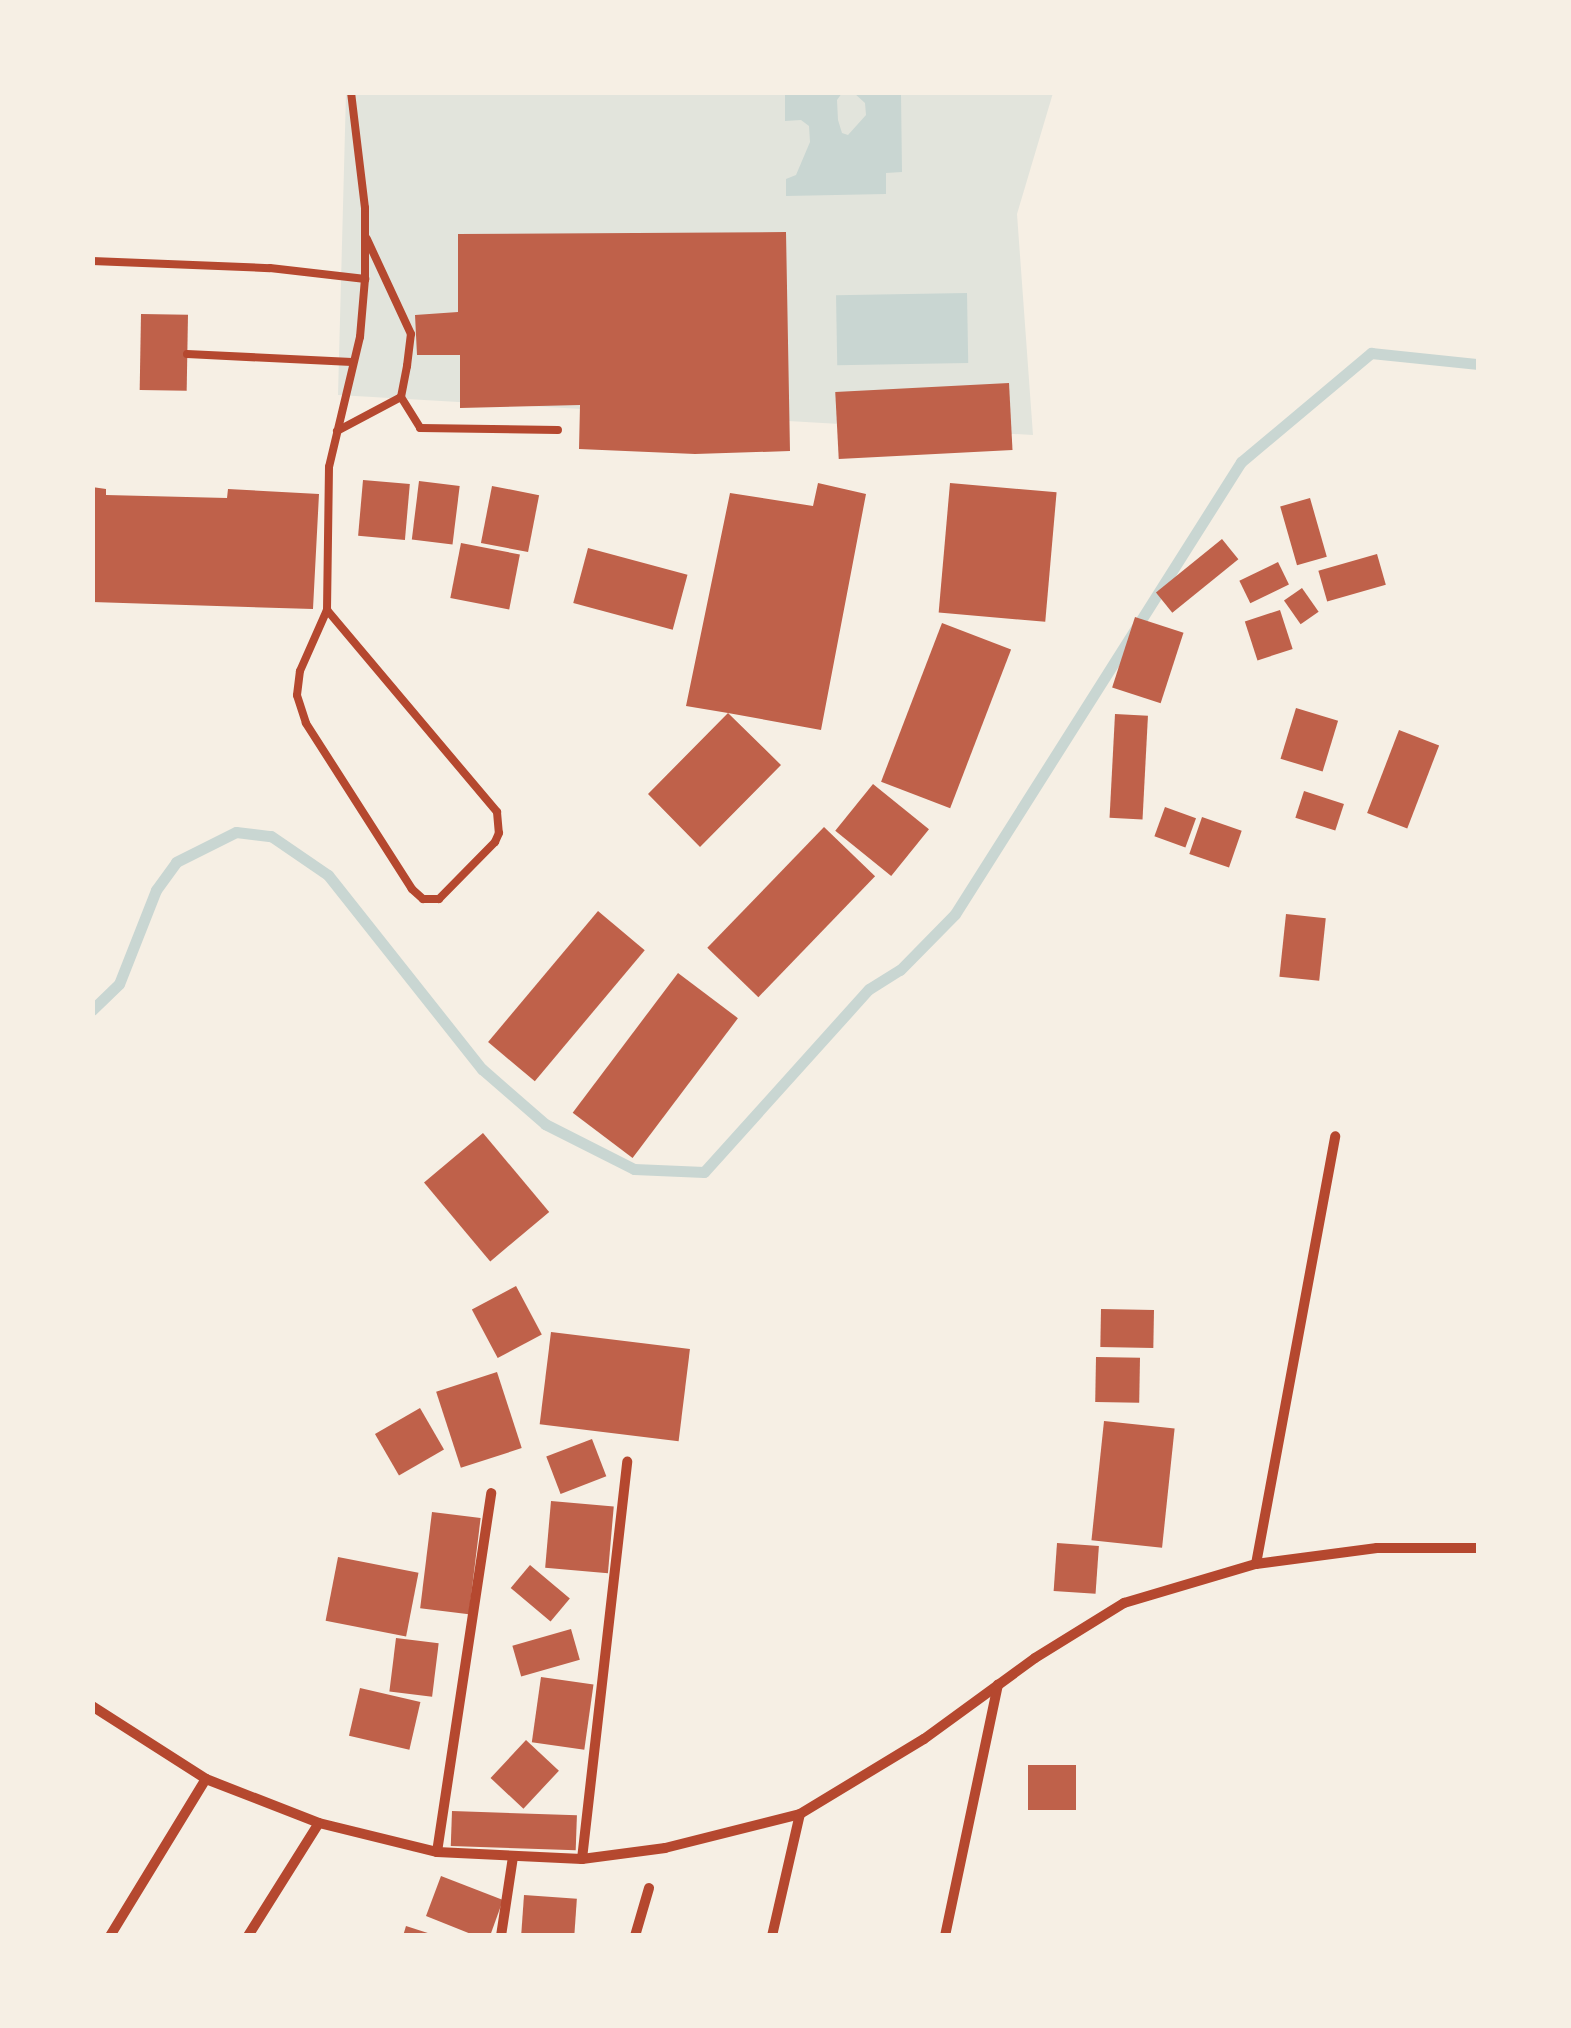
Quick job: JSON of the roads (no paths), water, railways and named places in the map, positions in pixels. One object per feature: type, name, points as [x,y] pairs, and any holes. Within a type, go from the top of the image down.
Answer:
[{"type":"street","points":[[1256,1564],[1335,1136]]},
{"type":"street","points":[[582,1859],[627,1462]]},
{"type":"street","points":[[438,1852],[491,1493]]},
{"type":"street","points":[[92,1706],[206,1779],[319,1823],[438,1852],[582,1859],[665,1848],[800,1814],[924,1739],[998,1685],[1124,1603],[1256,1564],[1378,1548],[1478,1548]]},
{"type":"street","points":[[944,1936],[998,1685]]},
{"type":"street","points":[[110,1936],[206,1779]]},
{"type":"street","points":[[772,1936],[800,1814]]},
{"type":"street","points":[[248,1936],[319,1823]]},
{"type":"street","points":[[500,1936],[513,1857]]},
{"type":"street","points":[[635,1936],[649,1888]]},
{"type":"lane","points":[[328,610],[497,812],[499,833],[495,842],[439,899],[423,899],[412,889],[306,724],[298,695],[300,670],[328,610],[328,467],[360,337],[365,234],[351,92]]},
{"type":"lane","points":[[365,234],[410,334],[401,397],[420,428],[558,430]]},
{"type":"lane","points":[[92,261],[270,268],[365,280]]},
{"type":"lane","points":[[187,354],[352,362]]},
{"type":"lane","points":[[336,432],[401,397]]},
{"type":"waterway","points":[[92,1010],[119,984],[156,890],[176,862],[236,832],[271,836],[328,875],[482,1069],[545,1124],[634,1169],[704,1172],[869,989],[900,970],[955,914],[1241,462],[1371,353],[1478,364]]}]
